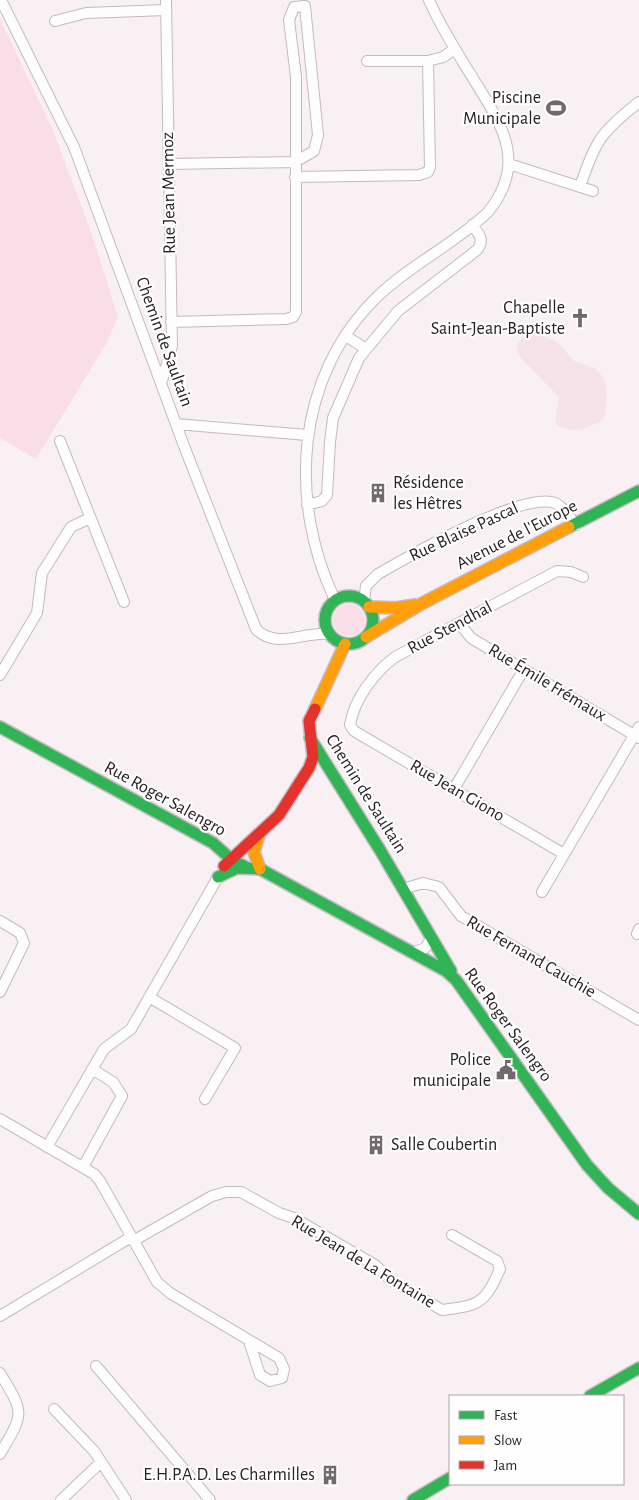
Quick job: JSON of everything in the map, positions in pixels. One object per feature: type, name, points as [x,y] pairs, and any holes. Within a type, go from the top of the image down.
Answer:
[{"type":"street","name":"Chemin de Saultain","points":[[1,0],[74,147],[176,424],[256,629],[262,635],[277,638],[329,634]]},
{"type":"street","points":[[335,600],[319,562],[307,506],[304,474],[307,435],[316,398],[331,362],[346,336],[382,293],[488,212],[500,197],[507,178],[509,164],[507,142],[502,128],[455,49],[429,0]]},
{"type":"street","points":[[169,164],[295,162],[314,151],[318,140],[306,9],[300,4],[292,9],[289,20],[296,77],[295,162],[295,177],[297,308],[295,315],[286,319],[171,322]]},
{"type":"street","name":"Rue Jean Mermoz","points":[[161,384],[171,356],[166,5]]},
{"type":"street","points":[[55,21],[86,13],[166,5]]},
{"type":"street","points":[[367,61],[428,61],[443,57],[455,49]]},
{"type":"street","points":[[295,177],[419,175],[428,172],[430,167],[428,61]]},
{"type":"street","points":[[580,187],[600,137],[616,120],[639,102]]},
{"type":"street","points":[[509,164],[593,191]]},
{"type":"street","points":[[307,506],[322,500],[327,495],[333,418],[341,396],[366,349],[398,312],[477,250],[481,244],[481,238],[472,225]]},
{"type":"street","points":[[346,336],[366,349]]},
{"type":"street","points":[[176,424],[307,435]]},
{"type":"street","points":[[60,441],[124,602]]},
{"type":"street","name":"Avenue de l'Europe","points":[[366,637],[423,603],[627,499],[639,491]]},
{"type":"street","name":"Avenue de l'Europe","points":[[627,499],[639,497]]},
{"type":"street","name":"Rue Blaise Pascal","points":[[366,604],[366,586],[378,574],[506,510],[531,503],[554,502],[561,507],[576,525]]},
{"type":"street","points":[[0,674],[37,613],[42,573],[72,527],[90,518]]},
{"type":"street","name":"Rue Stendhal","points":[[350,727],[351,718],[366,688],[378,671],[401,653],[557,571],[571,572],[583,577]]},
{"type":"street","points":[[350,596],[366,604],[373,622],[366,637],[354,644],[346,644],[335,640],[329,634],[324,618],[329,606],[335,600],[350,596]]},
{"type":"street","name":"Avenue de l'Europe","points":[[366,604],[396,608],[423,603]]},
{"type":"street","name":"Rue Émile Frémaux","points":[[459,623],[471,638],[637,734]]},
{"type":"street","name":"Chemin de Saultain","points":[[346,644],[337,666],[311,715],[308,725],[310,738],[322,754],[329,770],[403,889],[456,980]]},
{"type":"street","points":[[454,788],[524,669]]},
{"type":"street","name":"Rue Roger Salengro","points":[[0,727],[213,843],[230,859],[279,815],[309,768],[313,757],[310,738]]},
{"type":"street","name":"Rue Jean Giono","points":[[350,727],[564,854]]},
{"type":"street","points":[[542,892],[637,734]]},
{"type":"street","points":[[309,768],[322,765],[329,770]]},
{"type":"street","points":[[259,834],[253,849],[260,869]]},
{"type":"street","points":[[47,1147],[107,1045],[131,1029],[230,859],[247,867]]},
{"type":"street","points":[[218,877],[231,870],[247,867]]},
{"type":"street","name":"Rue Roger Salengro","points":[[247,867],[260,869],[443,968],[456,980],[587,1165],[608,1188],[639,1214]]},
{"type":"street","name":"Rue Fernand Cauchie","points":[[403,889],[423,883],[439,887],[461,916],[639,1020]]},
{"type":"street","points":[[0,921],[20,933],[24,943],[0,992]]},
{"type":"street","points":[[416,952],[427,946],[431,939]]},
{"type":"street","points":[[149,997],[235,1048],[205,1099]]},
{"type":"street","points":[[83,1168],[122,1096],[113,1082],[92,1069]]},
{"type":"street","points":[[0,1119],[83,1168],[100,1181],[161,1286],[250,1340]]},
{"type":"street","name":"Rue Jean de La Fontaine","points":[[2,1311],[212,1196],[226,1192],[241,1192],[279,1213],[298,1220],[374,1265],[391,1280],[442,1310],[479,1303],[485,1297],[500,1269],[497,1261],[452,1235]]},
{"type":"street","points":[[96,1366],[210,1500]]},
{"type":"street","points":[[592,1395],[639,1368]]},
{"type":"street","points":[[0,1373],[17,1402],[20,1415],[16,1428],[0,1454]]},
{"type":"street","points":[[611,1395],[639,1378]]},
{"type":"street","points":[[54,1409],[91,1447],[121,1498]]},
{"type":"street","points":[[61,1500],[101,1462]]},
{"type":"street","points":[[413,1500],[449,1479]]},
{"type":"street","points":[[432,1500],[457,1485]]},
{"type":"shaded area","points":[[0,19],[52,128],[92,234],[118,317],[107,342],[36,459],[0,438]]},
{"type":"shaded area","points":[[533,332],[557,342],[574,361],[595,368],[600,373],[606,383],[607,397],[605,414],[600,422],[574,430],[559,427],[555,422],[559,397],[519,356],[516,346],[524,335]]},
{"type":"shaded area","points":[[349,604],[355,605],[360,609],[364,614],[364,626],[360,631],[355,635],[349,636],[343,635],[338,631],[334,626],[333,620],[334,614],[338,609],[343,605]]},
{"type":"traffic: fast","points":[[569,527],[639,491]]},
{"type":"traffic: fast","points":[[344,596],[354,596],[366,603],[373,615],[373,620],[373,625],[366,637],[354,644],[344,644],[336,640],[329,633],[325,625],[325,615],[329,607],[336,600],[344,596]]},
{"type":"traffic: fast","points":[[0,727],[213,843],[233,861],[246,867]]},
{"type":"traffic: fast","points":[[310,738],[380,850],[451,971]]},
{"type":"traffic: fast","points":[[218,877],[237,868],[260,869],[446,971],[456,980],[587,1165],[608,1188],[639,1214]]},
{"type":"traffic: fast","points":[[592,1395],[639,1368]]},
{"type":"traffic: fast","points":[[413,1500],[449,1479]]},
{"type":"traffic: slow","points":[[366,637],[423,603],[569,527]]},
{"type":"traffic: slow","points":[[369,607],[396,608],[415,605]]},
{"type":"traffic: slow","points":[[315,709],[345,644]]},
{"type":"traffic: slow","points":[[259,835],[254,852],[260,869]]},
{"type":"traffic: jam","points":[[224,866],[279,815],[309,768],[313,757],[309,721],[315,709]]},
{"type":"place","name":"Piscine Municipale","points":[[556,108]]},
{"type":"place","name":"Chapelle Saint-Jean-Baptiste","points":[[580,318]]},
{"type":"place","name":"Résidence les Hêtres","points":[[378,493]]},
{"type":"place","name":"Police municipale","points":[[506,1070]]},
{"type":"place","name":"Salle Coubertin","points":[[376,1145]]},
{"type":"place","name":"E.H.P.A.D. Les Charmilles","points":[[330,1475]]}]
